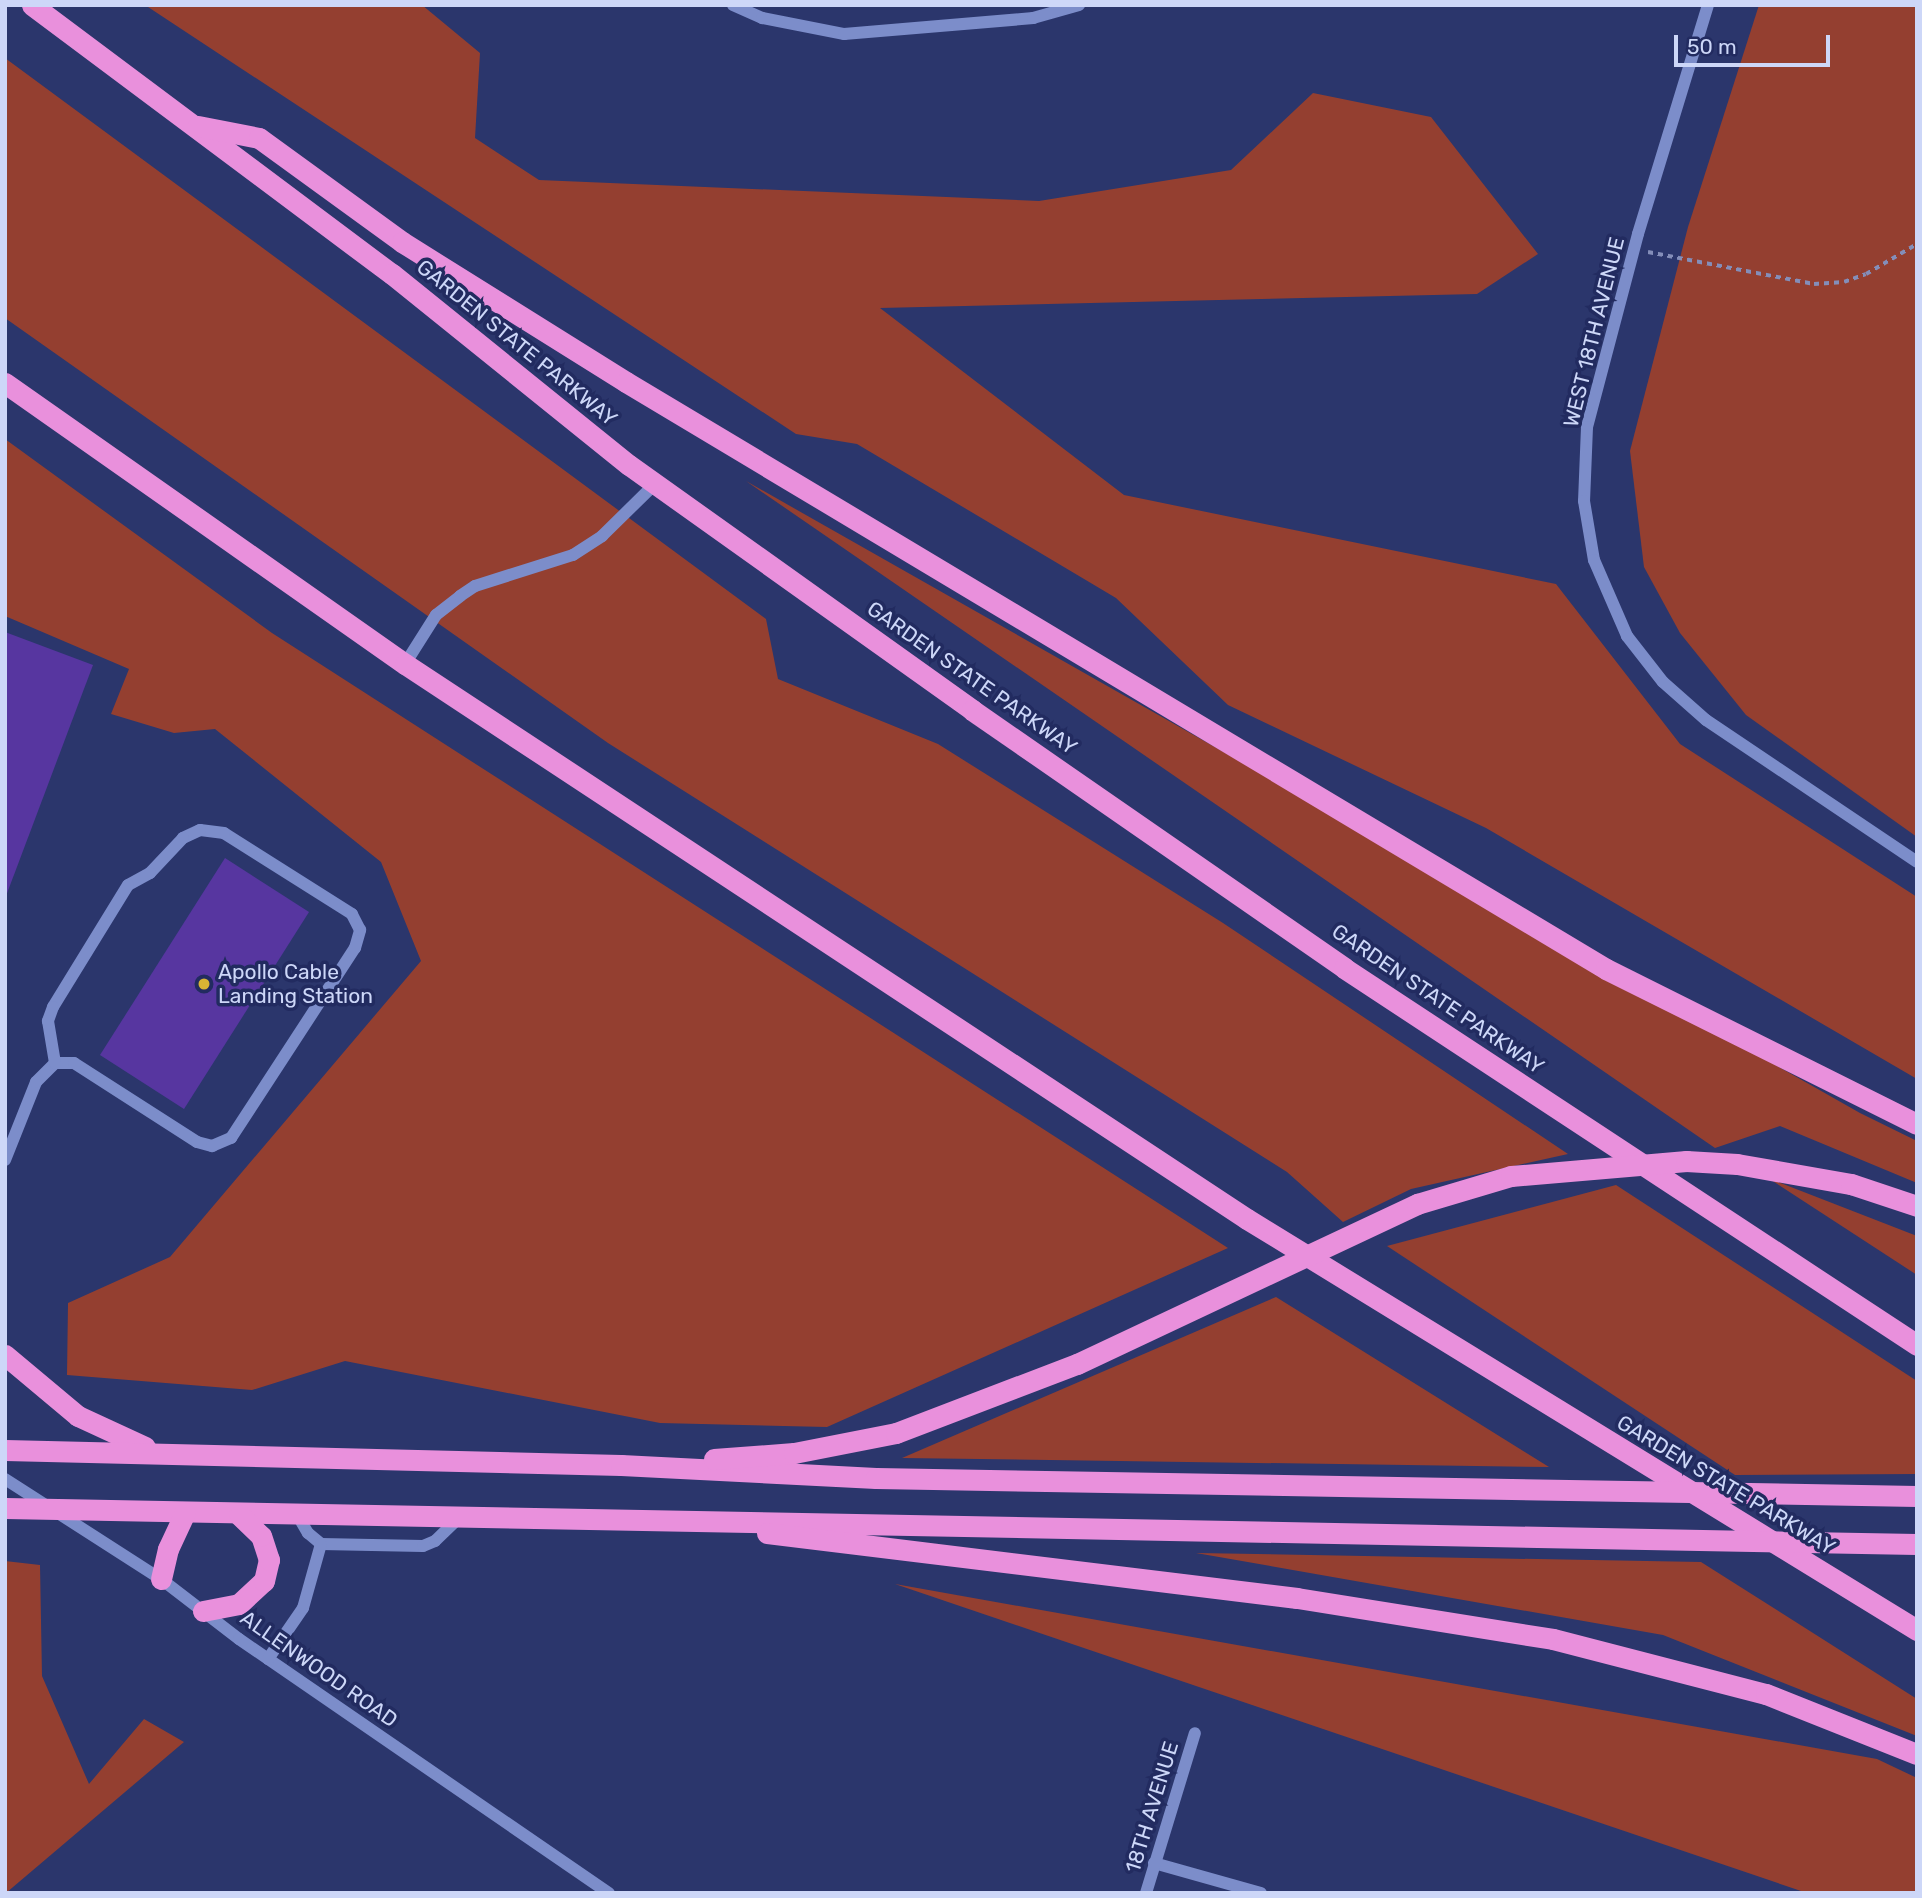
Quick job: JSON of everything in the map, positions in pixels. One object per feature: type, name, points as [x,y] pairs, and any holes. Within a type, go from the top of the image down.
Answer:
[{"type":"highway","name":"GARDEN STATE PARKWAY","points":[[32,5],[392,274],[655,484],[1321,952],[1917,1345]]},
{"type":"highway","points":[[192,124],[259,138],[402,242],[626,382],[1606,969],[1917,1124]]},
{"type":"highway","name":"GARDEN STATE PARKWAY","points":[[5,383],[405,664],[1247,1219],[1917,1630]]},
{"type":"highway","points":[[621,1465],[794,1452],[896,1433],[1077,1364],[1417,1203],[1511,1176],[1672,1161],[1737,1164],[1851,1184],[1917,1206]]},
{"type":"highway","points":[[5,1355],[78,1416],[153,1451]]},
{"type":"highway","points":[[5,1450],[153,1451],[621,1465],[932,1479],[1917,1496]]},
{"type":"highway","points":[[5,1508],[457,1520],[699,1524],[832,1521],[1917,1544]]},
{"type":"highway","points":[[161,1579],[168,1549],[185,1513]]},
{"type":"highway","points":[[203,1611],[239,1604],[264,1581],[270,1560],[261,1536],[239,1515]]},
{"type":"highway","points":[[699,1524],[1297,1598],[1553,1639],[1766,1695],[1917,1754]]},
{"type":"street","points":[[733,5],[762,18],[844,34],[1033,18],[1079,5]]},
{"type":"street","name":"WEST 18TH AVENUE","points":[[1708,5],[1633,249],[1587,427],[1583,472],[1594,560],[1615,614],[1644,660],[1706,720],[1917,862]]},
{"type":"street","points":[[405,664],[436,615],[460,596],[475,586],[573,555],[602,536],[655,484]]},
{"type":"street","points":[[5,1160],[36,1082],[55,1063],[74,1063],[197,1142],[212,1146],[232,1138],[355,948],[360,930],[352,914],[224,833],[200,830],[183,838],[150,873],[128,885],[53,1007],[48,1021],[55,1063]]},
{"type":"street","name":"ALLENWOOD ROAD","points":[[5,1479],[59,1511],[161,1579],[268,1659],[610,1893]]},
{"type":"street","points":[[298,1516],[307,1533],[321,1544],[423,1546],[457,1520]]},
{"type":"street","points":[[268,1659],[303,1608],[321,1544]]},
{"type":"street","name":"18TH AVENUE","points":[[1146,1893],[1195,1734]]},
{"type":"street","points":[[1154,1863],[1261,1893]]},
{"type":"path","points":[[1633,249],[1814,284],[1844,282],[1866,274],[1917,244]]},
{"type":"shaded area","points":[[145,5],[422,5],[480,53],[475,138],[539,180],[1039,201],[1231,170],[1313,93],[1431,117],[1538,254],[1477,294],[880,308],[1124,495],[1556,584],[1680,744],[1917,897],[1917,1079],[1486,828],[1228,705],[1116,598],[857,444],[796,434]]},
{"type":"shaded area","points":[[1759,5],[1917,5],[1917,837],[1746,715],[1680,633],[1644,567],[1630,451],[1688,227]]},
{"type":"shaded area","points":[[5,58],[766,619],[778,679],[938,744],[1223,923],[1568,1154],[1411,1189],[1343,1222],[1287,1172],[608,743],[5,318]]},
{"type":"shaded area","points":[[5,439],[272,633],[1228,1248],[827,1427],[660,1423],[345,1361],[252,1390],[67,1375],[68,1303],[170,1257],[421,961],[381,862],[215,729],[174,733],[111,714],[129,669],[5,616]]},
{"type":"shaded area","points":[[746,481],[1860,1113],[1917,1141],[1917,1183],[1780,1126],[1715,1148]]},
{"type":"shaded area","points":[[1768,1178],[1917,1236],[1917,1275]]},
{"type":"shaded area","points":[[1616,1185],[1917,1381],[1917,1474],[1735,1475],[1387,1246]]},
{"type":"shaded area","points":[[1276,1297],[1549,1467],[902,1458]]},
{"type":"shaded area","points":[[1196,1553],[1701,1562],[1917,1699],[1917,1736],[1663,1635]]},
{"type":"shaded area","points":[[5,1561],[40,1565],[42,1676],[89,1784],[144,1719],[184,1742],[6,1893]]},
{"type":"shaded area","points":[[895,1584],[1877,1759],[1917,1778],[1917,1893],[1807,1893]]},
{"type":"building","points":[[5,632],[93,665],[6,896],[5,896]]},
{"type":"building","name":"Apollo Cable Landing Station","points":[[225,858],[309,912],[184,1109],[100,1055]]},
{"type":"place","name":"Apollo Cable Landing Station","points":[[204,984]]}]
